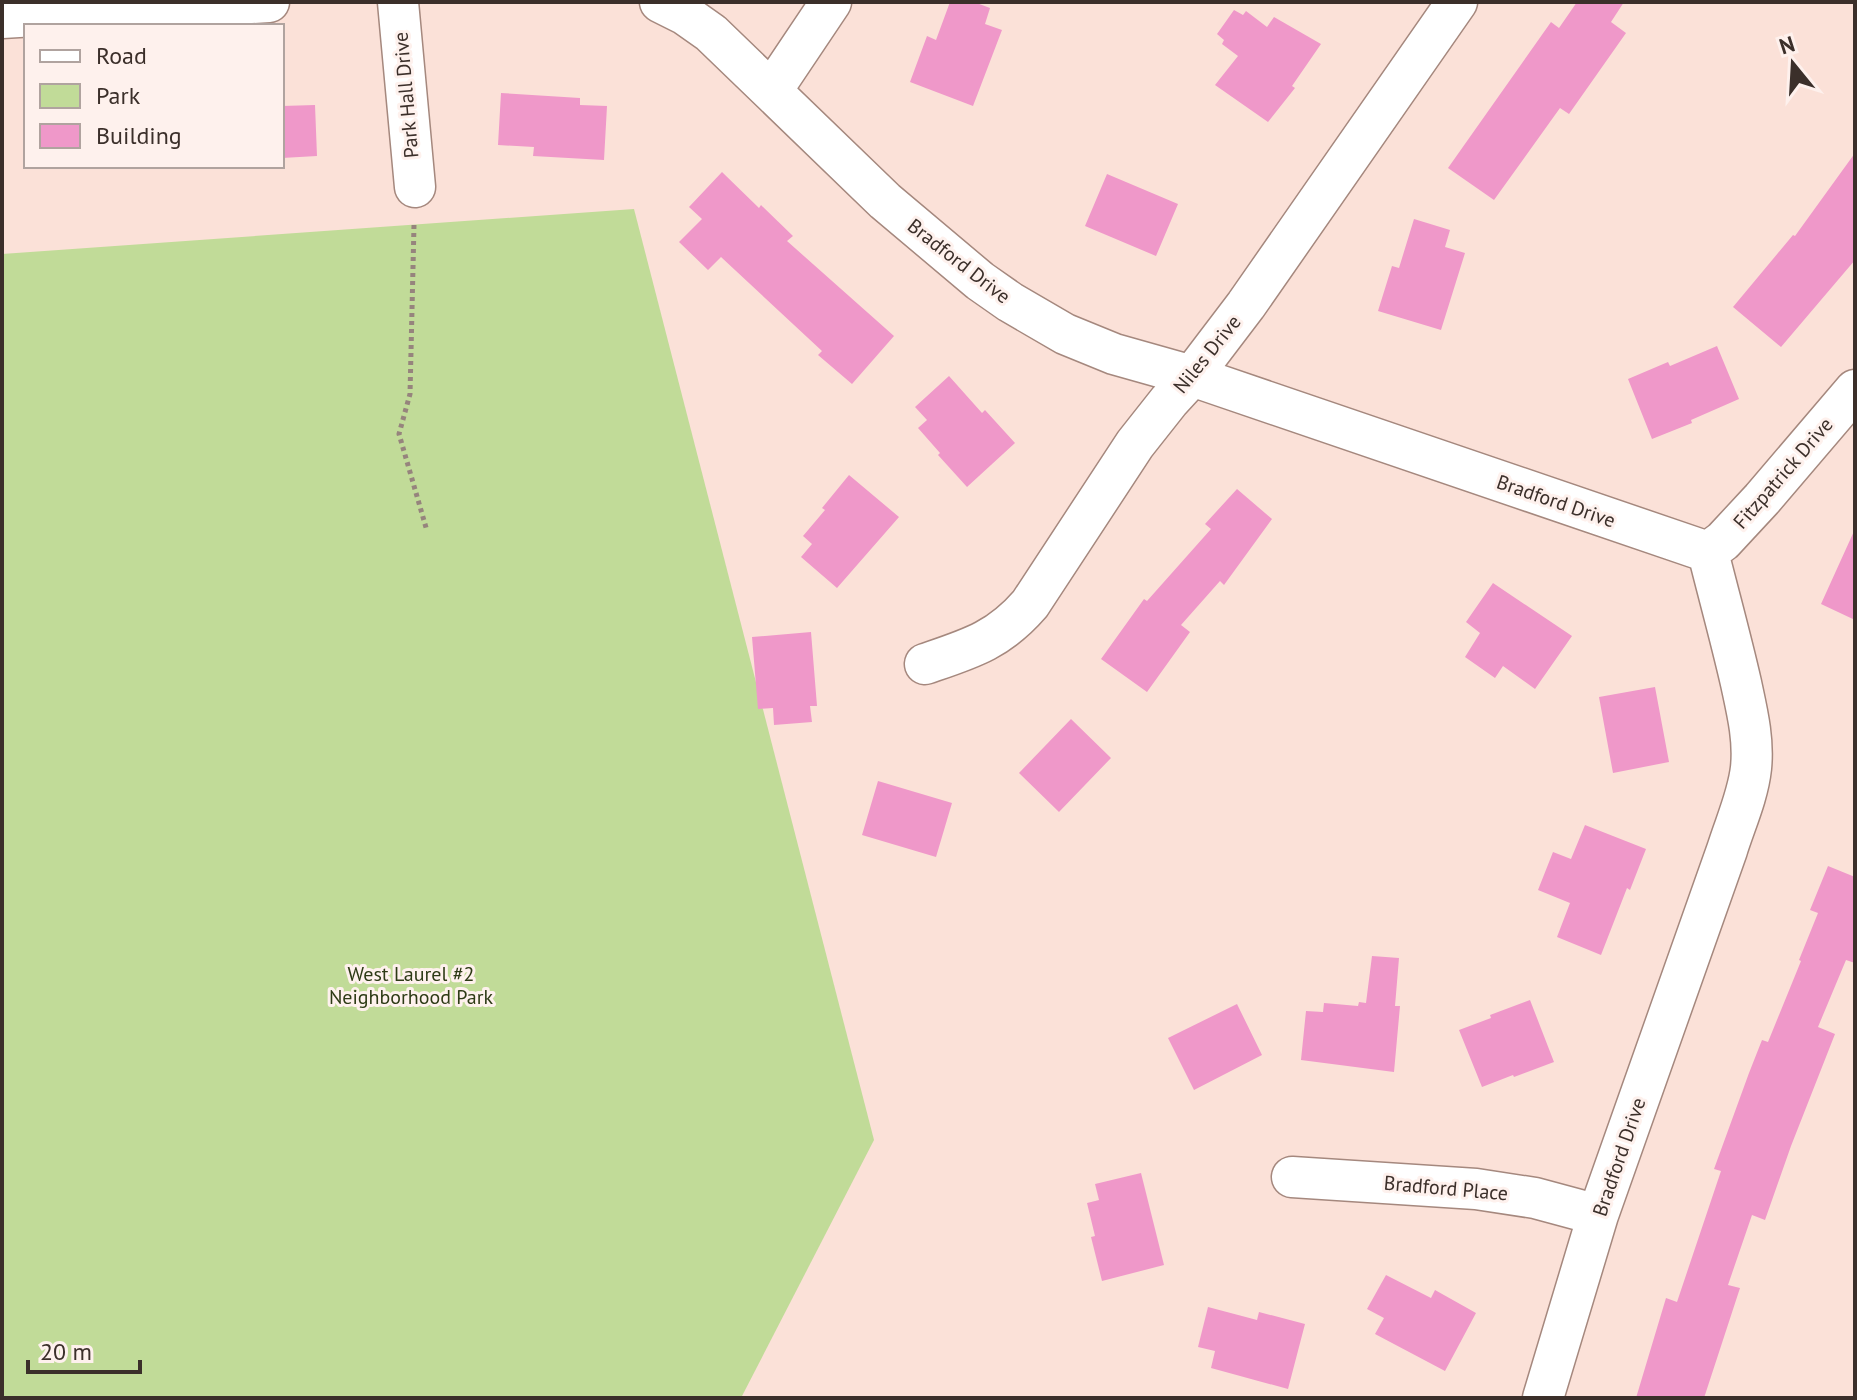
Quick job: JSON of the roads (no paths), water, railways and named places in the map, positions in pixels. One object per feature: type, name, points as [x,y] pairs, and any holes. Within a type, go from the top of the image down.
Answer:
[{"type":"street","points":[[2,18],[269,2]]},
{"type":"street","name":"Park Hall Drive","points":[[398,2],[415,187]]},
{"type":"street","name":"Bradford Drive","points":[[660,2],[711,33],[885,201],[980,281],[1038,319],[1114,354],[1192,376],[1708,552],[1748,715],[1752,742],[1751,770],[1727,850],[1598,1215],[1543,1398]]},
{"type":"street","points":[[772,90],[831,2]]},
{"type":"street","name":"Niles Drive","points":[[925,664],[969,649],[1015,623],[1135,444],[1246,305],[1457,2]]},
{"type":"street","name":"Fitzpatrick Drive","points":[[1708,552],[1723,541],[1762,499],[1855,390]]},
{"type":"street","name":"Bradford Place","points":[[1292,1177],[1476,1189],[1535,1198],[1598,1215]]},
{"type":"park label","name":"West Laurel #2 Neighborhood Park","points":[[411,986]]}]
